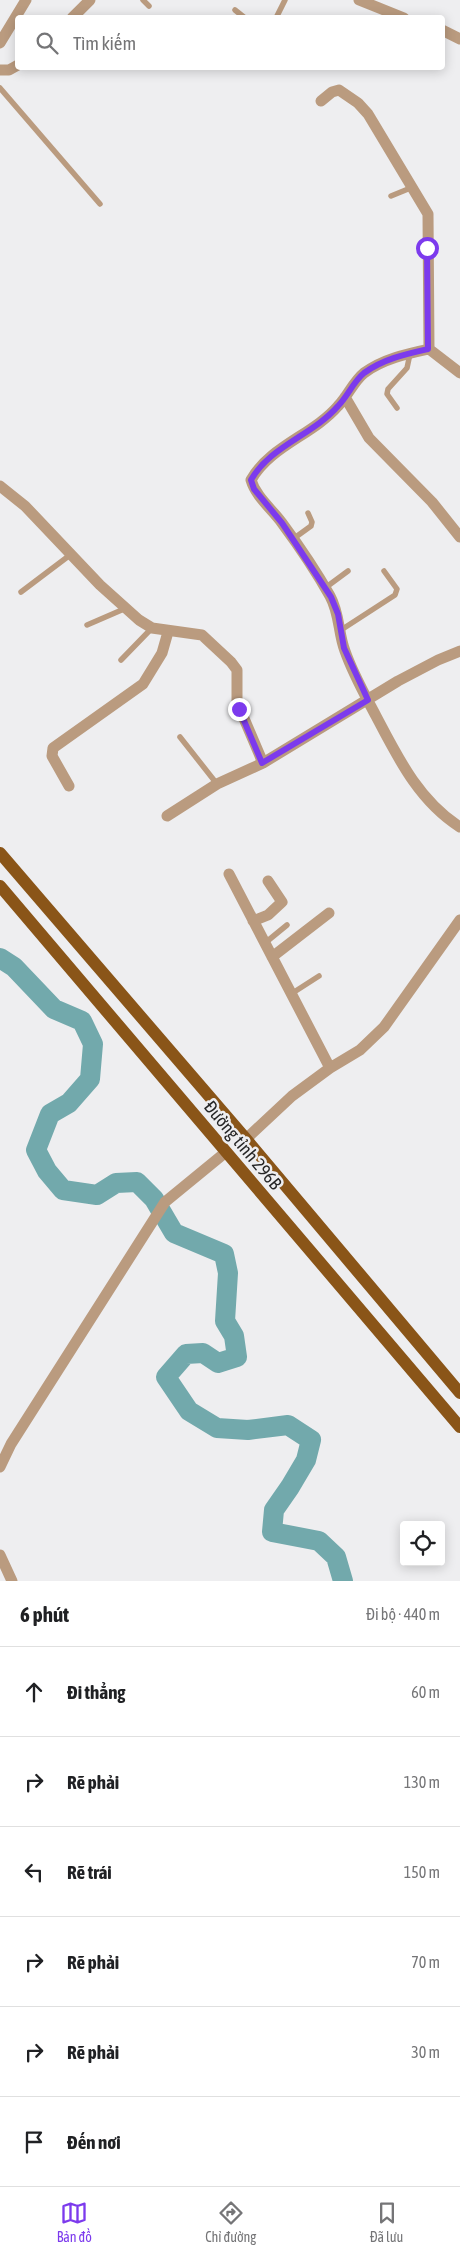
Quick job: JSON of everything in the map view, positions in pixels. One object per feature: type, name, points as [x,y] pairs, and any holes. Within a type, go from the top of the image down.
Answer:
[{"type":"main road","name":"Đường tỉnh 296B","points":[[0,853],[246,1139],[460,1393]]},
{"type":"main road","name":"Đường tỉnh 296B","points":[[0,886],[460,1427]]},
{"type":"street","points":[[17,15],[26,0]]},
{"type":"street","points":[[75,15],[90,0]]},
{"type":"street","points":[[359,0],[396,15]]},
{"type":"street","points":[[373,0],[379,0]]},
{"type":"street","points":[[0,43],[15,18]]},
{"type":"street","points":[[445,32],[460,40]]},
{"type":"street","points":[[0,70],[8,70],[15,66]]},
{"type":"street","points":[[321,101],[332,92],[339,90],[358,103],[380,132],[428,214],[428,349]]},
{"type":"street","points":[[428,349],[381,363],[364,374],[339,406],[311,430],[276,453],[255,473],[251,480],[254,489],[293,539],[325,588],[338,614],[347,656],[394,750],[425,798],[443,815],[460,827]]},
{"type":"street","points":[[428,349],[460,373]]},
{"type":"street","points":[[345,397],[369,438],[432,502],[460,538]]},
{"type":"street","points":[[0,486],[25,506],[70,555],[124,608],[152,628],[168,632],[202,635],[231,662],[237,670],[236,702],[262,763]]},
{"type":"street","points":[[69,786],[52,756],[53,748],[143,684],[162,653],[168,632]]},
{"type":"street","points":[[167,816],[217,784],[262,763],[438,660],[460,651]]},
{"type":"street","points":[[229,874],[330,1068]]},
{"type":"street","points":[[254,921],[268,915],[282,902],[268,881]]},
{"type":"street","points":[[272,957],[328,913]]},
{"type":"street","points":[[246,1139],[292,1096],[330,1068],[360,1050],[384,1027],[460,920]]},
{"type":"street","points":[[1,1462],[165,1202],[226,1152]]},
{"type":"street","points":[[0,1555],[7,1579]]},
{"type":"lane","points":[[143,0],[148,6]]},
{"type":"lane","points":[[278,15],[285,0]]},
{"type":"lane","points":[[235,10],[241,15]]},
{"type":"lane","points":[[0,88],[100,204]]},
{"type":"lane","points":[[391,196],[413,187]]},
{"type":"lane","points":[[397,408],[387,394],[388,389],[407,368],[410,354]]},
{"type":"lane","points":[[293,539],[310,526],[312,522],[308,513]]},
{"type":"lane","points":[[21,592],[70,555]]},
{"type":"lane","points":[[325,588],[348,571]]},
{"type":"lane","points":[[341,630],[395,595],[397,589],[384,571]]},
{"type":"lane","points":[[87,625],[124,608]]},
{"type":"lane","points":[[121,660],[152,628]]},
{"type":"lane","points":[[180,737],[217,784]]},
{"type":"lane","points":[[265,943],[287,925]]},
{"type":"lane","points":[[291,994],[319,976]]},
{"type":"waterway","points":[[0,958],[14,967],[54,1009],[82,1021],[93,1044],[90,1079],[69,1103],[50,1114],[36,1150],[47,1171],[63,1190],[97,1195],[116,1183],[137,1182],[154,1199],[174,1233],[224,1254],[228,1273],[225,1321],[234,1336],[237,1357],[218,1363],[203,1353],[186,1354],[166,1377],[189,1411],[217,1428],[248,1430],[288,1425],[311,1440],[306,1460],[274,1510],[272,1532],[319,1541],[336,1557],[343,1581]]},
{"type":"route","points":[[239,709],[262,763],[368,700],[344,648],[338,614],[331,597],[282,523],[254,489],[251,480],[255,473],[276,453],[311,430],[339,406],[353,384],[364,374],[381,363],[396,357],[428,349],[429,294],[427,248]]}]
